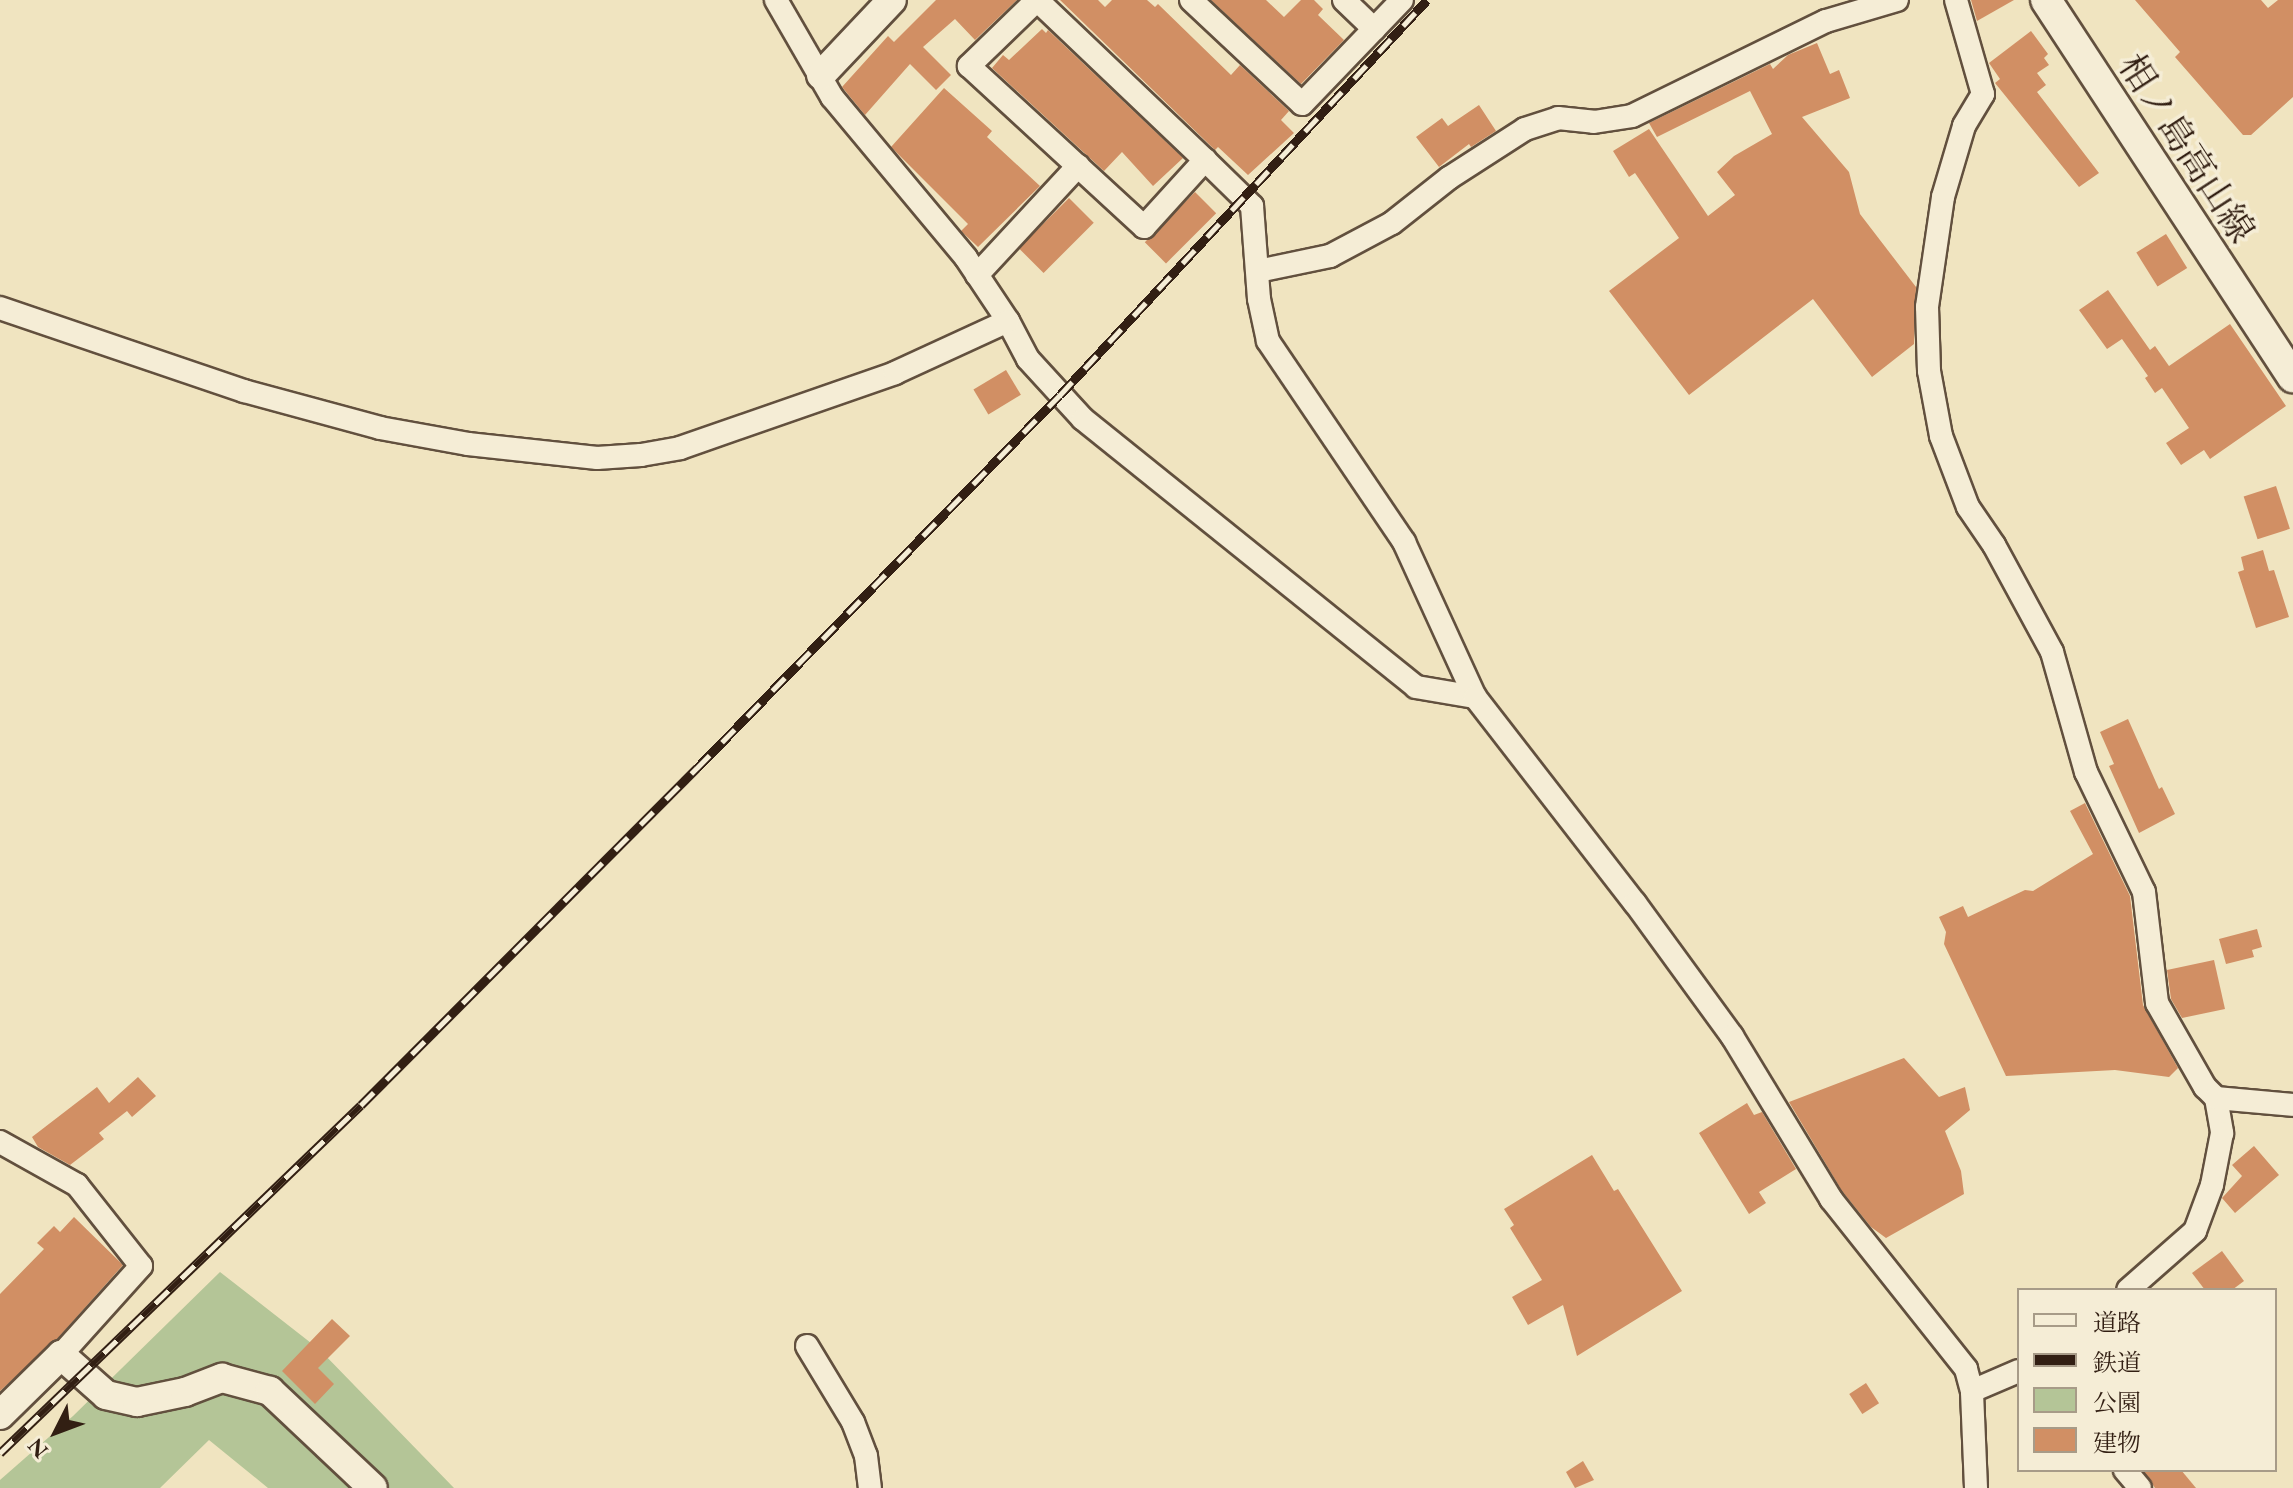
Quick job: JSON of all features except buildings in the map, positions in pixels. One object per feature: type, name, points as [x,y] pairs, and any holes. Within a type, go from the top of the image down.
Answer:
[{"type":"main road","name":"相ノ島高山線","points":[[2054,4],[2293,377]]},
{"type":"street","points":[[776,0],[832,97],[977,275],[1008,321],[1028,359],[1083,419],[1416,687],[1475,697]]},
{"type":"street","points":[[821,75],[892,0]]},
{"type":"street","points":[[1205,160],[1144,227],[969,66],[1037,0],[1205,160],[1252,206],[1259,299],[1268,341],[1404,542],[1475,697],[1635,903],[1732,1036],[1831,1199],[1966,1369],[1972,1391],[1976,1488]]},
{"type":"street","points":[[1191,0],[1302,104],[1402,0]]},
{"type":"street","points":[[1344,0],[1374,29]]},
{"type":"street","points":[[1258,271],[1330,256],[1392,223],[1449,178],[1525,129],[1558,118],[1594,122],[1632,116],[1826,21],[1897,0]]},
{"type":"street","points":[[1956,0],[1983,94],[1964,126],[1943,197],[1927,307],[1929,371],[1941,436],[1968,507],[1994,545],[2052,652],[2086,772],[2144,892],[2157,1003],[2205,1087],[2216,1098],[2222,1133],[2212,1185],[2195,1231],[2130,1288]]},
{"type":"street","points":[[977,275],[1078,166]]},
{"type":"street","points":[[0,308],[244,391],[380,428],[468,444],[597,458],[680,448],[895,373],[1008,321]]},
{"type":"street","points":[[2216,1098],[2293,1105]]},
{"type":"street","points":[[0,1142],[77,1185],[141,1266],[61,1355],[0,1415]]},
{"type":"street","points":[[807,1346],[853,1422],[866,1456],[870,1488]]},
{"type":"street","points":[[61,1355],[106,1395],[137,1402],[185,1392],[222,1378],[270,1391],[373,1488]]},
{"type":"street","points":[[1972,1391],[2017,1372]]},
{"type":"street","points":[[2127,1472],[2140,1488]]},
{"type":"green space","points":[[220,1272],[320,1350],[454,1488],[268,1488],[209,1440],[160,1488],[0,1488],[0,1480],[73,1416]]},
{"type":"railway","points":[[0,1453],[361,1105],[697,768],[1060,395],[1427,0]]}]
